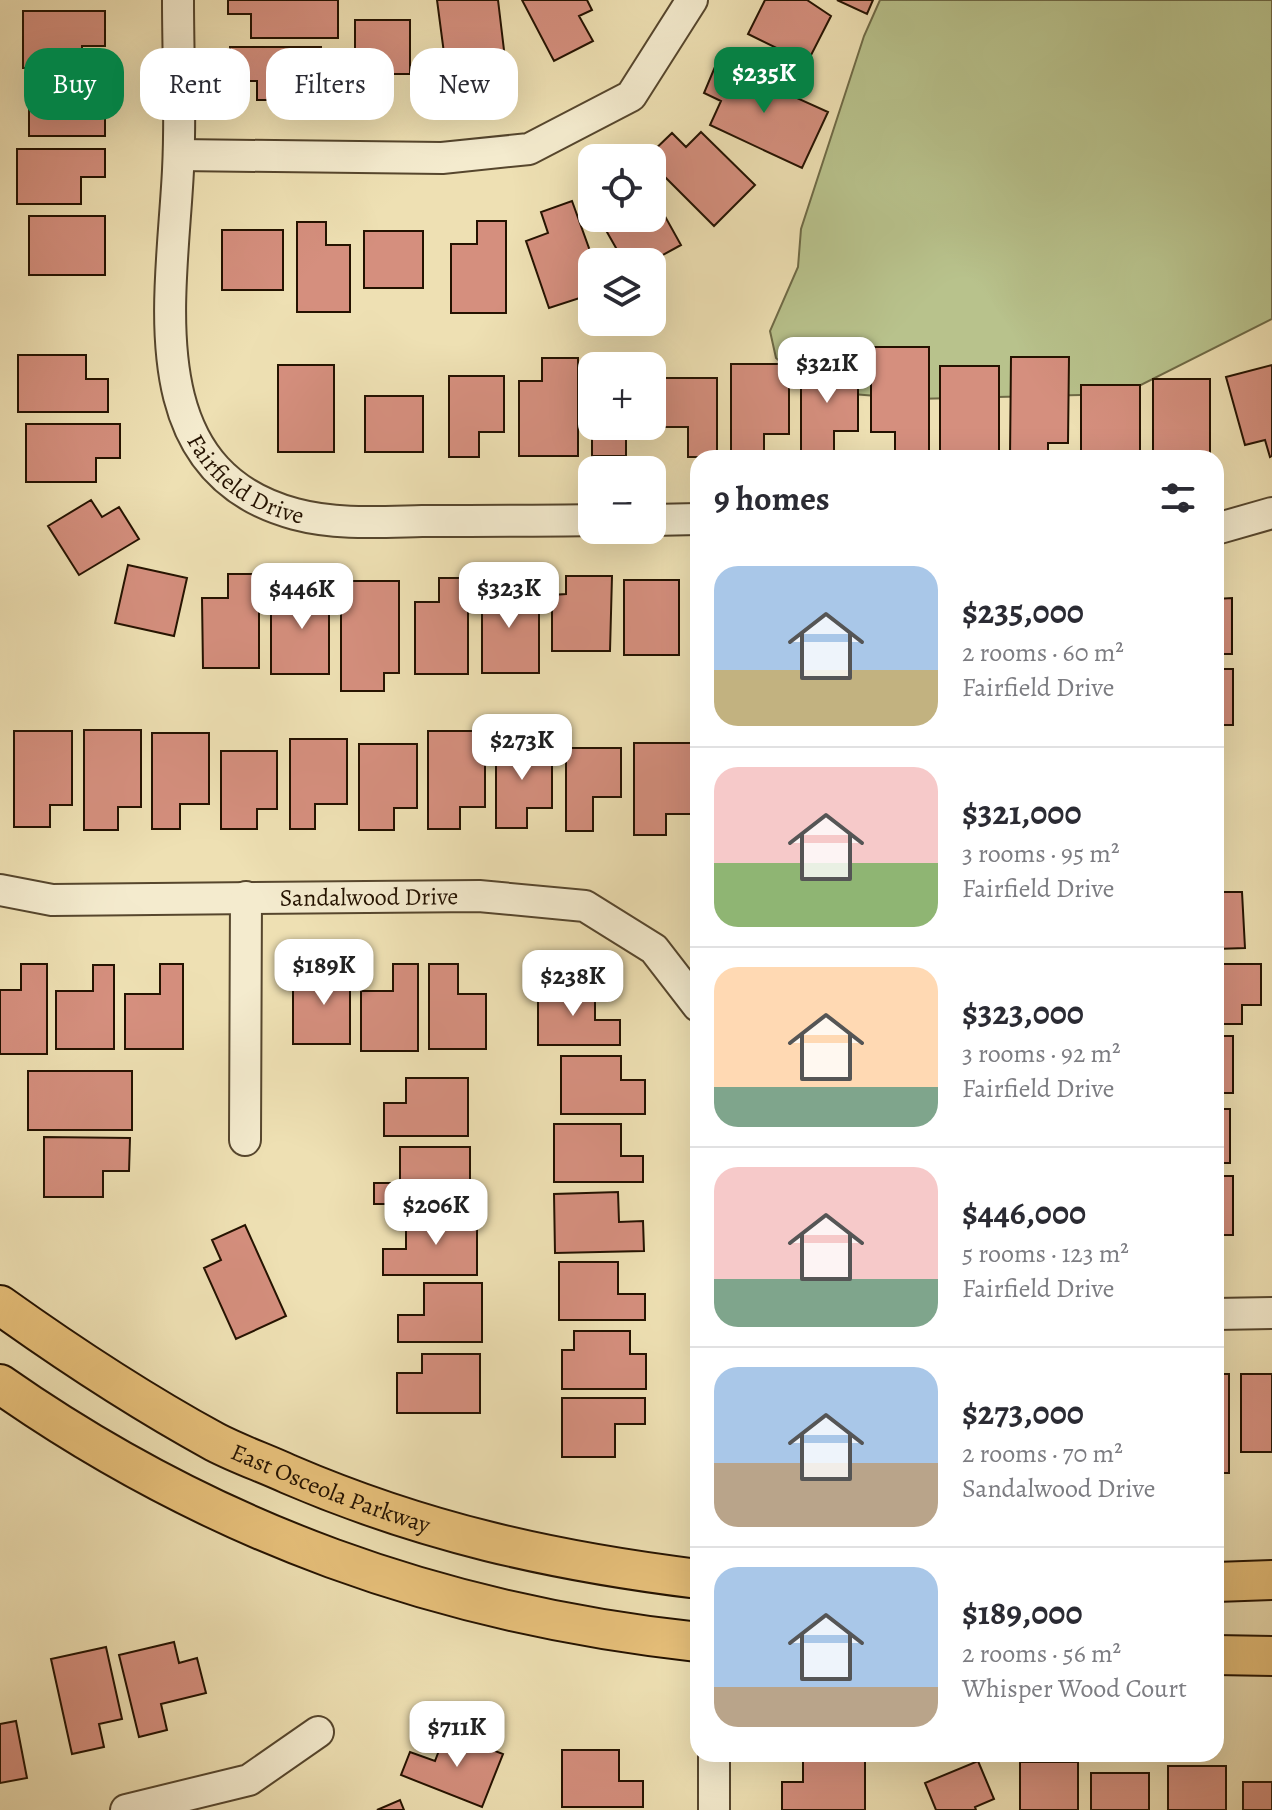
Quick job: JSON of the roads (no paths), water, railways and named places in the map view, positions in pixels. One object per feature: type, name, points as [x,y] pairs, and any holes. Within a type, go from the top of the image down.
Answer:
[{"type":"main road","name":"East Osceola Parkway","points":[[0,1305],[91,1371],[218,1444],[343,1498],[463,1537],[587,1565],[690,1578]]},
{"type":"main road","points":[[0,1384],[105,1453],[182,1495],[263,1534],[364,1573],[463,1602],[554,1623],[690,1641]]},
{"type":"main road","points":[[1224,1582],[1272,1580]]},
{"type":"main road","points":[[1224,1655],[1272,1656]]},
{"type":"street","name":"Fairfield Drive","points":[[178,0],[179,155],[170,338],[172,372],[188,429],[202,452],[221,473],[271,505],[323,519],[578,520]]},
{"type":"street","points":[[179,155],[442,158],[529,149],[631,96],[692,0]]},
{"type":"street","points":[[1224,527],[1272,513]]},
{"type":"street","points":[[666,520],[690,519]]},
{"type":"street","name":"Sandalwood Drive","points":[[0,890],[52,900],[479,896],[585,906],[654,949],[690,996]]},
{"type":"street","points":[[245,1140],[246,897]]},
{"type":"street","points":[[1224,1314],[1272,1313]]},
{"type":"street","points":[[126,1810],[249,1780],[318,1732]]},
{"type":"street","points":[[714,1762],[714,1810]]}]
